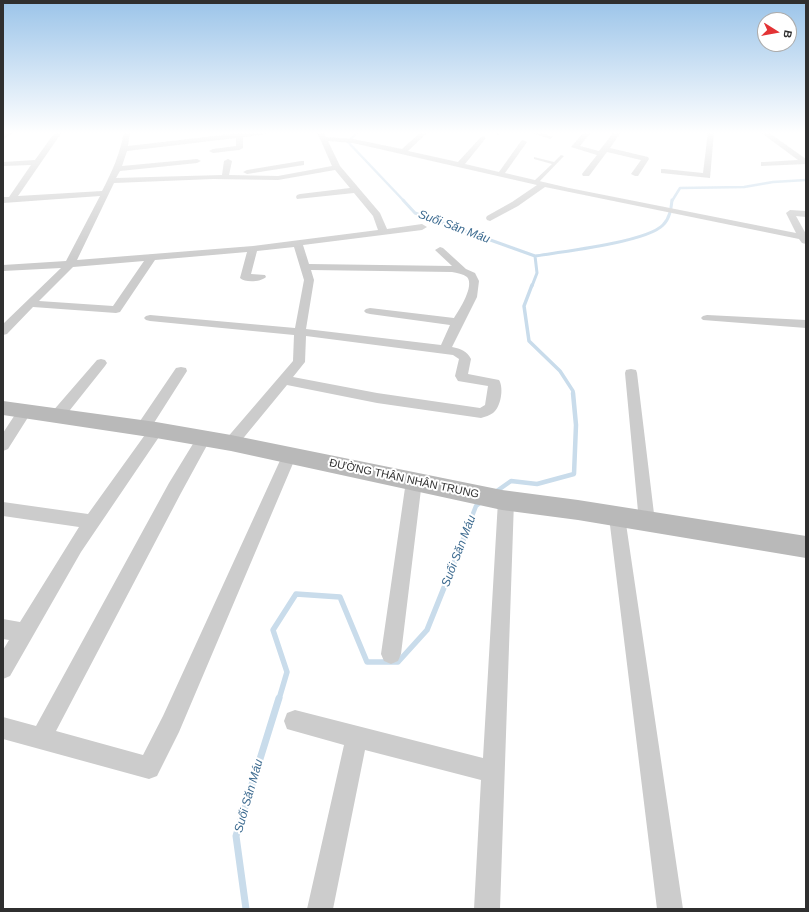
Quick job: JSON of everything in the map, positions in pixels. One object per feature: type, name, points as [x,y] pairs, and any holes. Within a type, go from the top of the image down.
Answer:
[{"type":"street","points":[[15,208],[16,199],[30,175]]},
{"type":"street","points":[[3,331],[32,304],[70,264],[114,175]]},
{"type":"street","points":[[225,176],[233,175]]},
{"type":"street","points":[[110,181],[225,176],[278,178],[296,175]]},
{"type":"street","points":[[343,175],[377,215],[384,231]]},
{"type":"street","points":[[500,175],[805,239]]},
{"type":"street","points":[[695,175],[707,176],[707,175]]},
{"type":"street","points":[[490,218],[515,204],[539,184]]},
{"type":"street","points":[[3,200],[105,193]]},
{"type":"street","points":[[300,197],[360,194]]},
{"type":"street","points":[[333,200],[360,194]]},
{"type":"street","points":[[805,239],[790,213],[806,214]]},
{"type":"street","points":[[5,269],[252,249],[422,227]]},
{"type":"street","points":[[231,443],[299,362],[300,332],[309,280],[298,244]]},
{"type":"street","points":[[252,249],[245,278],[250,279],[261,277]]},
{"type":"street","points":[[440,250],[462,270],[471,274],[474,291],[468,307],[458,322],[445,349]]},
{"type":"street","points":[[32,304],[116,310],[151,258]]},
{"type":"street","points":[[306,267],[462,270]]},
{"type":"street","points":[[370,311],[458,322]]},
{"type":"street","points":[[150,318],[300,332],[445,349],[461,353],[465,356],[461,376],[463,378],[494,383],[495,388],[491,407],[481,413],[400,401],[285,380]]},
{"type":"street","points":[[707,318],[806,324]]},
{"type":"street","points":[[57,416],[101,363]]},
{"type":"street","points":[[3,669],[24,632],[150,429],[180,371]]},
{"type":"street","points":[[631,373],[647,522]]},
{"type":"street","name":"ĐƯỜNG THÂN NHÂN TRUNG","points":[[3,408],[204,438],[290,454],[476,495],[647,522],[804,550]]},
{"type":"street","points":[[3,445],[25,411]]},
{"type":"street","points":[[41,738],[175,488],[204,438]]},
{"type":"street","points":[[3,728],[149,768],[171,724],[290,454]]},
{"type":"street","points":[[391,654],[414,482]]},
{"type":"street","points":[[487,909],[504,500]]},
{"type":"street","points":[[3,509],[92,522]]},
{"type":"street","points":[[617,517],[670,909]]},
{"type":"street","points":[[3,629],[24,632]]},
{"type":"street","points":[[295,721],[493,772]]},
{"type":"street","points":[[320,909],[357,737]]},
{"type":"lane","points":[[539,184],[546,175]]},
{"type":"waterway","name":"Suối Săn Máu","points":[[379,175],[404,201]]},
{"type":"waterway","points":[[672,201],[680,188],[744,187],[773,182],[806,180]]},
{"type":"waterway","name":"Suối Săn Máu","points":[[403,200],[415,213],[535,256]]},
{"type":"waterway","points":[[535,256],[603,245],[654,231],[663,225],[669,216],[672,200]]},
{"type":"waterway","name":"Suối Săn Máu","points":[[532,286],[537,273],[535,256]]},
{"type":"waterway","name":"Suối Săn Máu","points":[[532,285],[524,306],[529,341],[560,371],[573,393]]},
{"type":"waterway","name":"Suối Săn Máu","points":[[494,493],[511,481],[537,484],[574,474],[576,425],[573,393]]},
{"type":"waterway","name":"Suối Săn Máu","points":[[467,529],[476,506],[481,502]]},
{"type":"waterway","name":"Suối Săn Máu","points":[[279,699],[287,672],[273,630],[296,594],[340,597],[367,662],[398,662],[427,630],[468,528]]},
{"type":"waterway","name":"Suối Săn Máu","points":[[246,909],[236,836],[279,698]]}]
